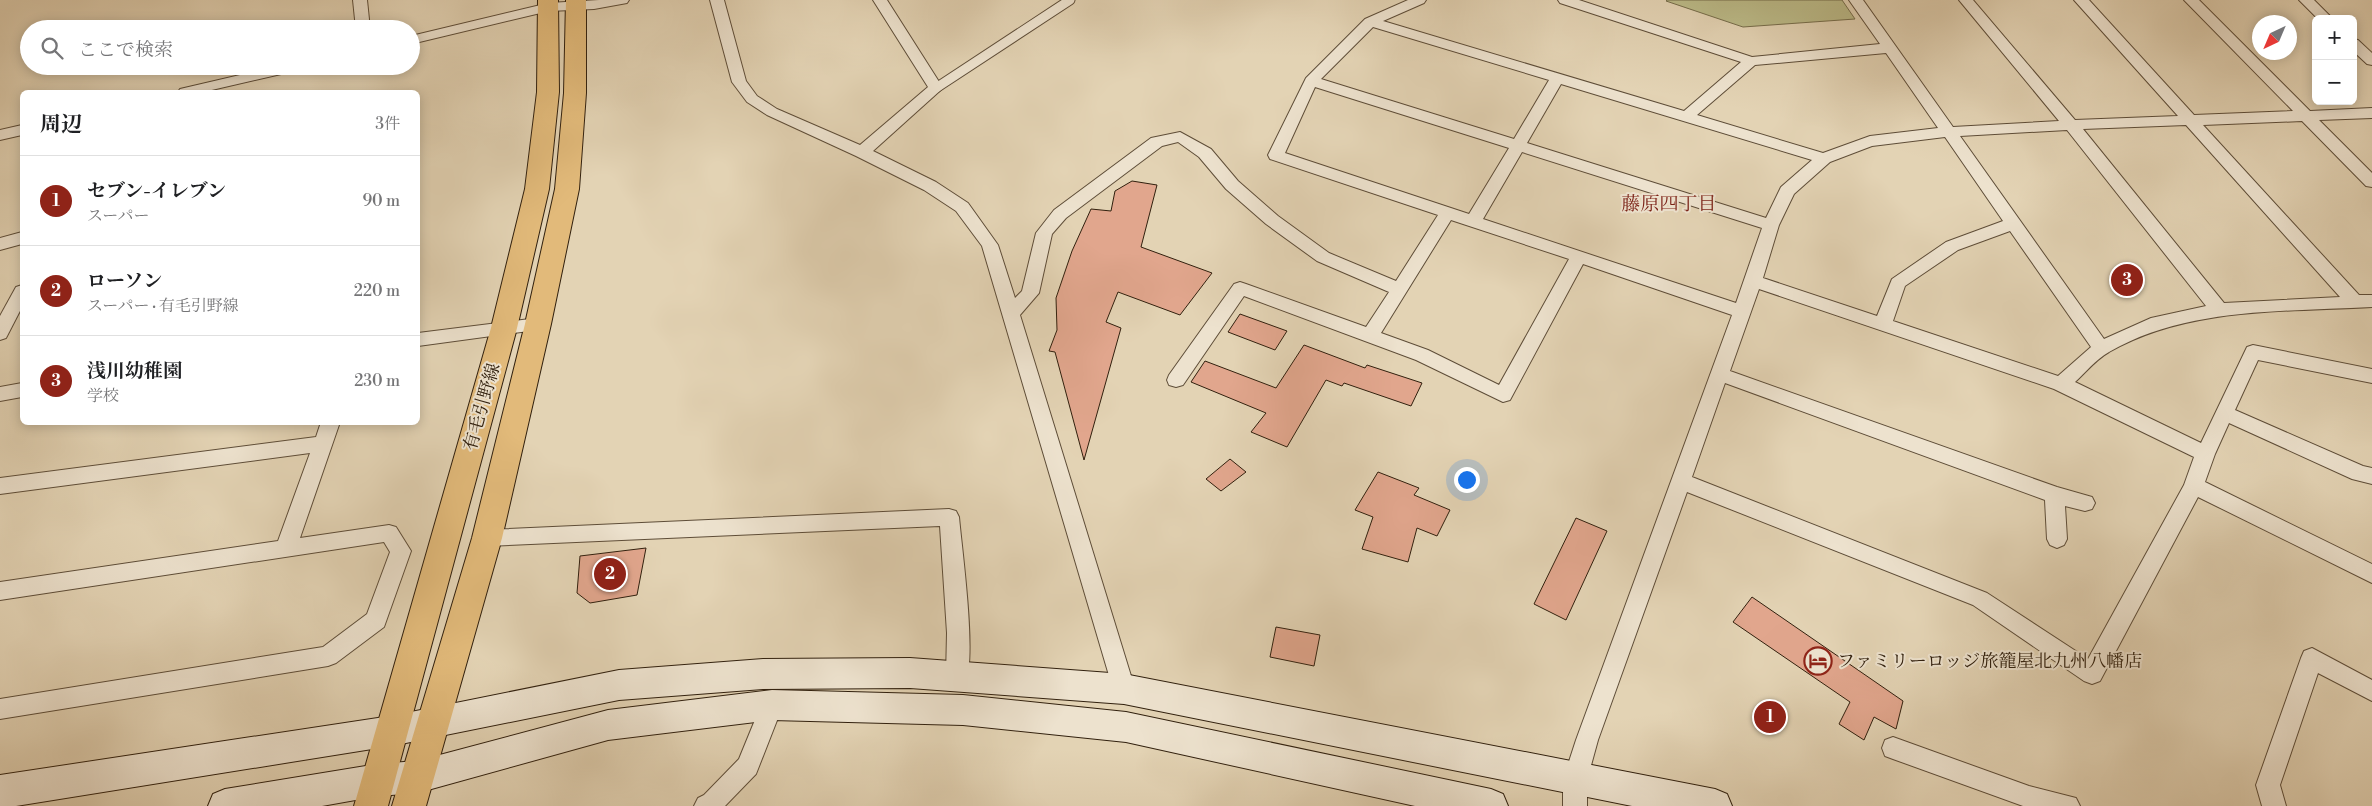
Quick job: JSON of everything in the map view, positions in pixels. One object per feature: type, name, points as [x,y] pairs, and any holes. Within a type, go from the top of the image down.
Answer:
[{"type":"main road","name":"有毛引野線","points":[[413,791],[487,538],[538,324],[567,189],[575,93],[576,3]]},
{"type":"main road","name":"有毛引野線","points":[[374,793],[504,328],[537,190],[548,92],[548,4]]},
{"type":"street","points":[[360,0],[362,20]]},
{"type":"street","points":[[420,38],[548,4],[622,0]]},
{"type":"street","points":[[717,0],[739,82],[752,100],[772,112],[862,152],[930,186],[962,207],[990,246],[1124,689]]},
{"type":"street","points":[[862,152],[936,88],[880,0]]},
{"type":"street","points":[[1419,0],[1370,22],[1311,80],[1276,155],[1742,311]]},
{"type":"street","points":[[1565,0],[1751,61],[1888,48]]},
{"type":"street","points":[[1856,0],[1888,48],[1950,132],[2102,348]]},
{"type":"street","points":[[1966,0],[2071,125],[2219,310]]},
{"type":"street","points":[[2080,0],[2354,302]]},
{"type":"street","points":[[2191,0],[2372,182]]},
{"type":"street","points":[[2306,0],[2322,15]]},
{"type":"street","points":[[1370,22],[1824,158]]},
{"type":"street","points":[[2357,48],[2372,61]]},
{"type":"street","points":[[1687,116],[1751,61]]},
{"type":"street","points":[[194,90],[259,75]]},
{"type":"street","points":[[1474,220],[1557,79]]},
{"type":"street","points":[[1311,80],[1771,225]]},
{"type":"street","points":[[1575,793],[1587,740],[1753,281],[1771,225],[1787,190],[1824,158],[1870,141],[1950,132],[2071,125],[2372,113]]},
{"type":"street","points":[[0,136],[20,131]]},
{"type":"street","points":[[1010,314],[1030,293],[1044,233],[1060,214],[1157,142],[1180,137],[1205,153],[1232,184],[1272,220],[1323,258],[1400,290]]},
{"type":"street","points":[[1370,336],[1448,212]]},
{"type":"street","points":[[1884,324],[1898,283],[1952,246],[2014,223]]},
{"type":"street","points":[[0,244],[20,239]]},
{"type":"street","points":[[1176,380],[1240,288],[1422,355],[1503,395],[1579,256]]},
{"type":"street","points":[[1753,281],[2061,384],[2205,454]]},
{"type":"street","points":[[0,333],[20,295]]},
{"type":"street","points":[[2061,384],[2102,348],[2157,323],[2219,310],[2372,301]]},
{"type":"street","points":[[420,340],[538,324]]},
{"type":"street","points":[[1680,480],[1980,599],[2092,674],[2194,486],[2205,454],[2226,414],[2253,352],[2372,376]]},
{"type":"street","points":[[1719,374],[2055,495],[2085,503]]},
{"type":"street","points":[[0,394],[20,390]]},
{"type":"street","points":[[2226,414],[2359,474],[2372,476]]},
{"type":"street","points":[[286,549],[330,425]]},
{"type":"street","points":[[0,486],[323,444]]},
{"type":"street","points":[[2194,486],[2372,574]]},
{"type":"street","points":[[2055,495],[2056,539]]},
{"type":"street","points":[[487,538],[949,517],[958,633],[957,677]]},
{"type":"street","points":[[0,591],[389,534],[401,550],[376,620],[328,656],[0,709]]},
{"type":"street","points":[[2274,806],[2268,785],[2312,658],[2372,692]]},
{"type":"street","points":[[0,792],[391,730],[619,685],[763,674],[910,673],[1124,689],[1575,793],[1715,806]]},
{"type":"street","points":[[706,806],[712,803],[748,766],[772,705]]},
{"type":"street","points":[[225,806],[413,791],[608,725],[772,705],[963,710],[1126,727],[1491,806]]},
{"type":"street","points":[[1893,748],[2029,797],[2068,806]]},
{"type":"lane","points":[[936,88],[1070,0]]},
{"type":"shaded area","points":[[1667,0],[1842,0],[1855,19],[1743,27]]},
{"type":"building","points":[[1132,181],[1157,185],[1141,247],[1212,273],[1180,315],[1118,292],[1106,322],[1121,328],[1084,460],[1055,352],[1049,351],[1057,330],[1056,298],[1072,251],[1091,209],[1111,211],[1115,191]]},
{"type":"building","points":[[1240,314],[1287,331],[1275,350],[1228,332]]},
{"type":"building","points":[[1304,345],[1365,368],[1367,365],[1422,383],[1411,406],[1344,383],[1342,386],[1326,380],[1287,447],[1251,432],[1266,413],[1191,382],[1205,361],[1276,388]]},
{"type":"building","points":[[1230,459],[1246,472],[1221,491],[1206,479]]},
{"type":"building","points":[[1378,472],[1419,488],[1414,495],[1450,510],[1437,536],[1417,528],[1408,562],[1362,549],[1373,517],[1355,510]]},
{"type":"building","points":[[1576,518],[1607,531],[1566,620],[1534,604]]},
{"type":"building","points":[[646,548],[637,595],[590,603],[577,593],[580,556]]},
{"type":"building","name":"ファミリーロッジ旅籠屋北九州八幡店","points":[[1752,597],[1903,701],[1896,729],[1874,717],[1864,740],[1839,724],[1850,702],[1733,622]]},
{"type":"building","points":[[1276,627],[1320,635],[1314,666],[1270,657]]},
{"type":"place","name":"浅川幼稚園","points":[[2127,280]]},
{"type":"place","name":"ローソン","points":[[610,574]]},
{"type":"place","name":"ファミリーロッジ旅籠屋北九州八幡店","points":[[1818,661]]},
{"type":"place","name":"セブン-イレブン","points":[[1770,717]]},
{"type":"district","name":"藤原四丁目","points":[[1669,204]]}]
